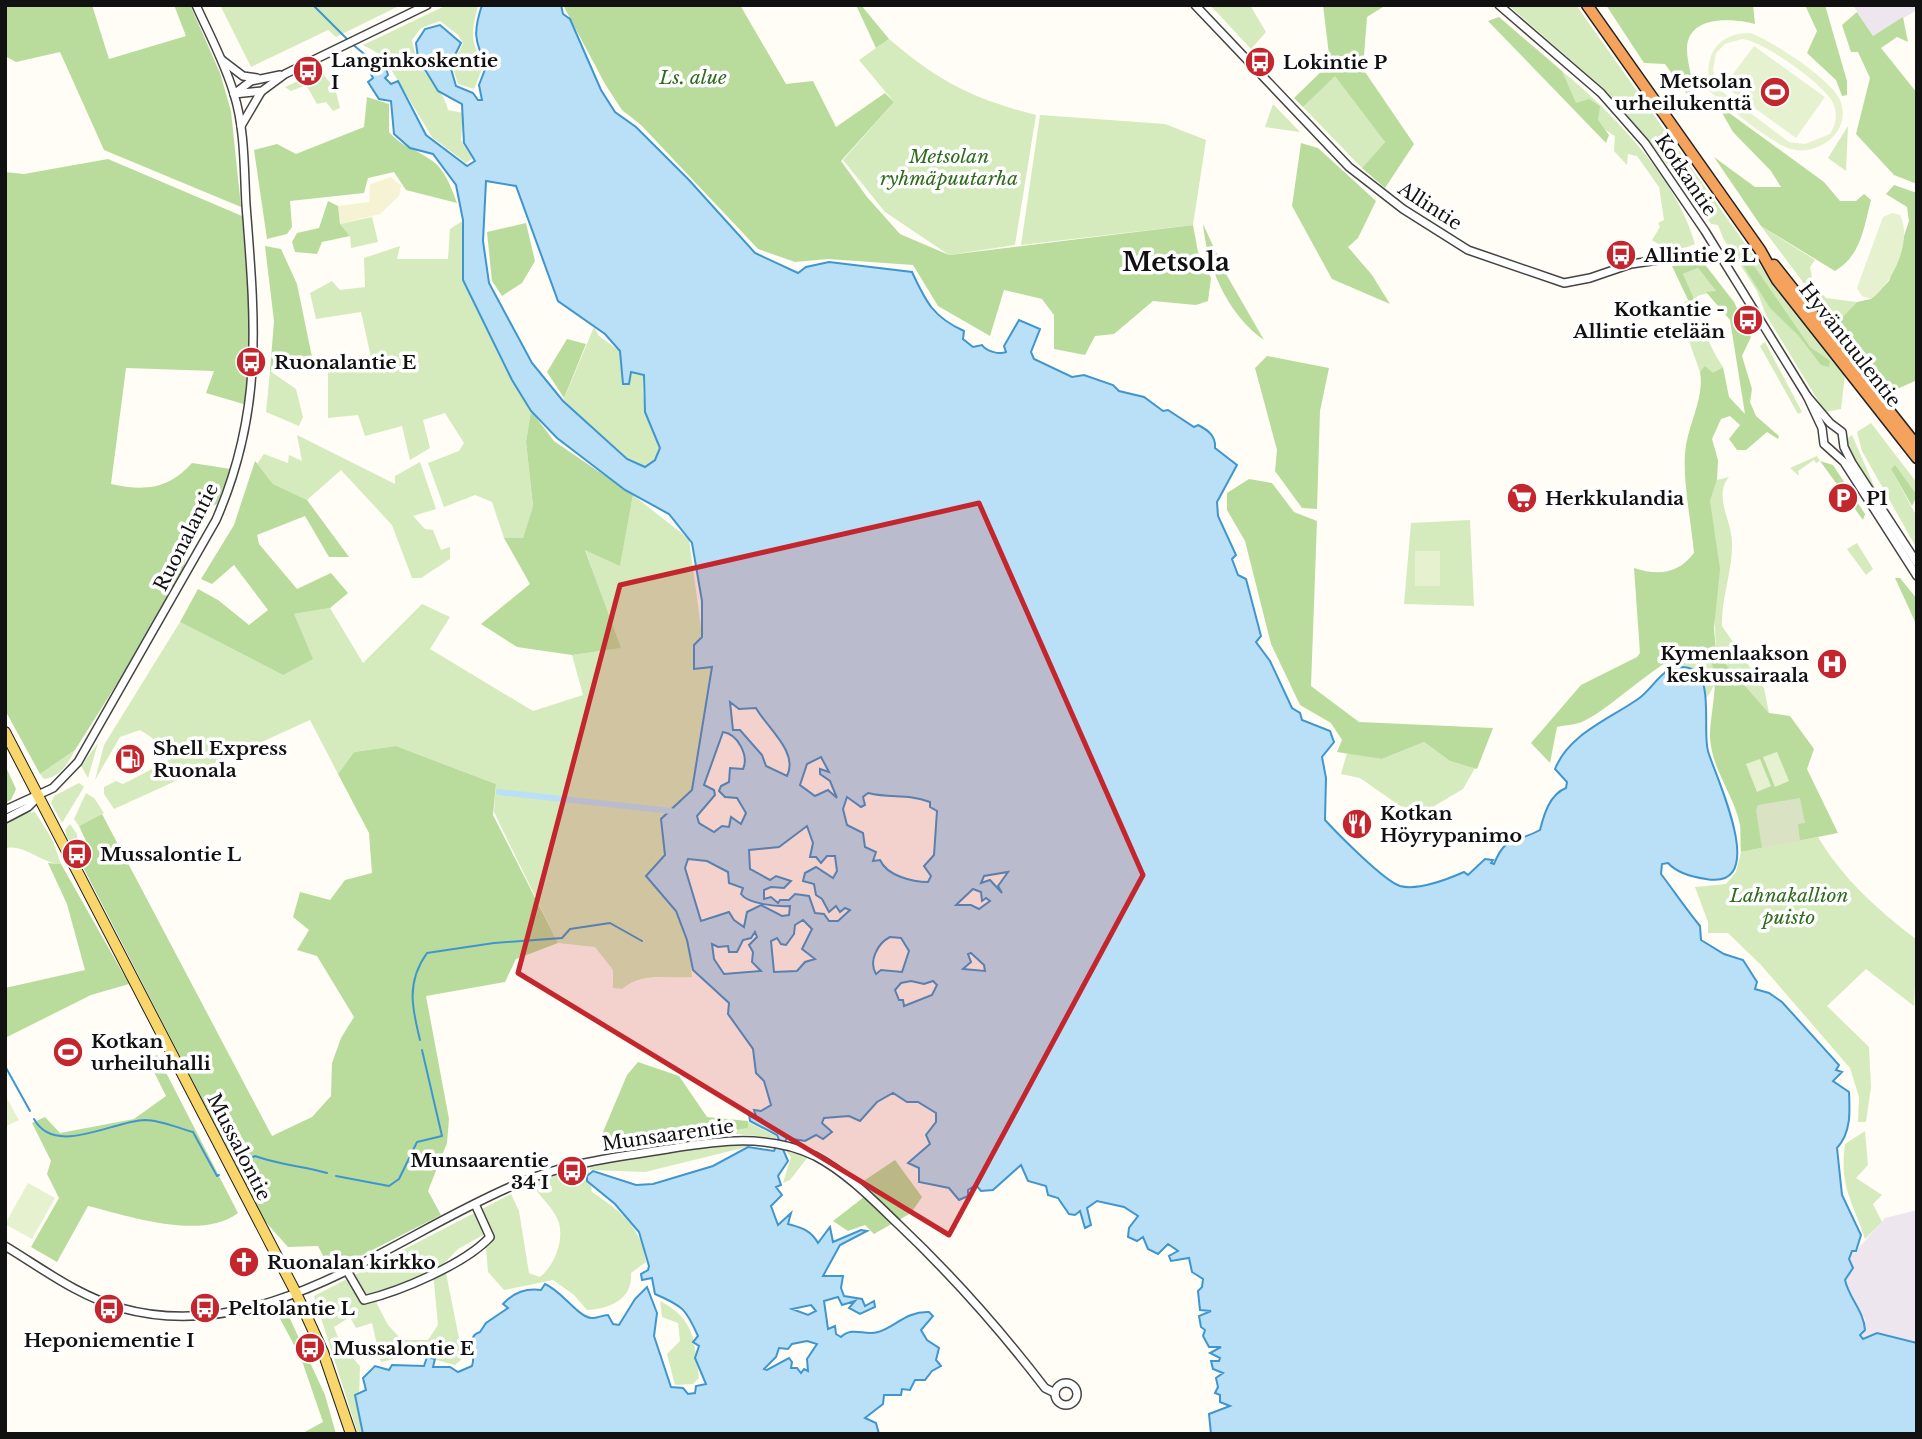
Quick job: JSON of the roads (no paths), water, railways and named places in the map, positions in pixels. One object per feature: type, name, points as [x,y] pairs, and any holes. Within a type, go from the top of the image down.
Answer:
[{"type":"highway","name":"Hyväntuulentie","points":[[1587,5],[1802,313],[1917,458]]},
{"type":"highway","name":"Hyväntuulentie","points":[[1760,250],[1783,275],[1917,446]]},
{"type":"main road","name":"Mussalontie","points":[[5,732],[296,1293],[323,1352],[351,1434]]},
{"type":"street","name":"Ruonalantie","points":[[38,796],[62,781],[78,762],[200,550],[224,502],[240,453],[251,401],[255,345],[240,127],[234,94],[196,5]]},
{"type":"street","points":[[240,127],[262,91],[285,74],[427,5]]},
{"type":"street","name":"Allintie","points":[[1195,5],[1354,172],[1404,209],[1468,250],[1564,284],[1631,264],[1699,254],[1714,247]]},
{"type":"street","name":"Kotkantie","points":[[1499,5],[1601,93],[1645,143],[1807,396],[1823,432]]},
{"type":"street","points":[[221,60],[243,76],[262,79]]},
{"type":"street","points":[[234,94],[245,83],[285,74]]},
{"type":"street","points":[[234,94],[262,91]]},
{"type":"street","name":"Kotkantie","points":[[1807,396],[1835,427]]},
{"type":"street","points":[[1917,563],[1872,497],[1843,442],[1842,432],[1835,427],[1823,432],[1822,441],[1849,469],[1917,576]]},
{"type":"street","points":[[1830,449],[1843,442]]},
{"type":"street","points":[[5,810],[38,796]]},
{"type":"street","points":[[5,819],[29,807],[38,796]]},
{"type":"street","name":"Munsaarentie","points":[[5,1246],[94,1299],[149,1314],[187,1317],[235,1311],[274,1302],[296,1293],[529,1179],[597,1160],[722,1141],[775,1143],[840,1170],[866,1193],[949,1272],[990,1316],[1045,1388],[1055,1393]]},
{"type":"street","points":[[346,1269],[365,1300],[419,1279],[481,1246],[490,1237],[475,1204]]},
{"type":"water","points":[[482,5],[561,5],[563,14],[570,19],[601,90],[615,112],[636,127],[689,180],[755,253],[798,273],[806,267],[829,262],[912,272],[932,308],[953,326],[964,331],[963,339],[973,347],[982,345],[993,352],[1006,352],[1004,346],[1019,320],[1040,329],[1031,352],[1034,359],[1072,377],[1084,375],[1113,385],[1119,391],[1144,397],[1163,411],[1168,410],[1194,427],[1198,425],[1208,431],[1213,437],[1215,448],[1237,465],[1217,502],[1218,516],[1236,555],[1232,559],[1238,575],[1246,579],[1261,636],[1256,642],[1270,661],[1292,708],[1300,713],[1302,720],[1330,731],[1334,742],[1322,757],[1326,778],[1325,820],[1361,856],[1400,886],[1424,886],[1464,872],[1468,875],[1485,859],[1493,860],[1491,863],[1494,864],[1507,844],[1540,830],[1552,800],[1566,788],[1567,782],[1555,769],[1570,746],[1590,729],[1638,699],[1672,668],[1689,668],[1697,672],[1705,692],[1708,751],[1734,828],[1737,850],[1735,867],[1725,878],[1706,879],[1685,874],[1668,863],[1662,864],[1661,874],[1700,926],[1701,940],[1724,954],[1743,960],[1757,982],[1755,989],[1769,993],[1782,1002],[1839,1065],[1836,1070],[1842,1072],[1833,1081],[1849,1092],[1847,1129],[1837,1148],[1842,1195],[1861,1235],[1856,1251],[1852,1251],[1849,1259],[1853,1268],[1845,1280],[1864,1323],[1865,1330],[1860,1335],[1863,1339],[1877,1333],[1917,1343],[1917,1434],[1211,1434],[1209,1414],[1230,1406],[1220,1402],[1220,1395],[1215,1393],[1218,1387],[1216,1378],[1223,1373],[1213,1369],[1211,1361],[1219,1361],[1220,1358],[1210,1353],[1221,1347],[1209,1347],[1203,1336],[1205,1330],[1201,1327],[1199,1316],[1211,1311],[1200,1310],[1198,1291],[1202,1287],[1203,1279],[1192,1272],[1189,1258],[1171,1261],[1169,1256],[1178,1251],[1168,1244],[1158,1254],[1148,1249],[1143,1237],[1137,1241],[1128,1237],[1129,1228],[1138,1216],[1124,1207],[1097,1201],[1087,1208],[1091,1225],[1085,1228],[1080,1211],[1075,1215],[1069,1214],[1058,1198],[1048,1195],[1046,1186],[1028,1181],[1021,1165],[993,1190],[981,1191],[976,1185],[968,1190],[968,1196],[959,1200],[949,1188],[919,1182],[919,1168],[908,1163],[930,1144],[926,1135],[936,1122],[936,1113],[918,1102],[907,1102],[893,1093],[877,1102],[860,1121],[849,1116],[824,1118],[822,1123],[832,1132],[823,1139],[816,1135],[805,1141],[787,1138],[782,1147],[788,1161],[778,1176],[781,1185],[776,1187],[782,1195],[771,1206],[778,1225],[791,1213],[788,1224],[809,1232],[818,1243],[830,1227],[833,1242],[861,1230],[867,1231],[840,1245],[823,1276],[843,1276],[841,1288],[844,1296],[862,1299],[865,1306],[874,1301],[875,1307],[860,1314],[849,1308],[855,1301],[842,1305],[838,1297],[824,1301],[828,1329],[835,1326],[836,1334],[841,1337],[850,1332],[878,1332],[921,1312],[929,1312],[933,1316],[921,1330],[927,1340],[939,1348],[936,1360],[941,1366],[932,1371],[925,1380],[915,1380],[910,1390],[902,1389],[901,1395],[884,1395],[883,1404],[865,1418],[876,1423],[879,1434],[363,1434],[355,1395],[366,1390],[363,1378],[375,1366],[389,1370],[392,1365],[424,1366],[427,1357],[435,1359],[433,1367],[450,1367],[458,1372],[472,1366],[473,1337],[486,1323],[508,1308],[503,1304],[511,1297],[520,1292],[541,1290],[545,1284],[586,1316],[593,1318],[608,1315],[613,1324],[619,1325],[635,1299],[647,1287],[657,1313],[654,1336],[671,1387],[683,1388],[688,1394],[695,1393],[696,1386],[706,1384],[695,1358],[699,1346],[693,1342],[698,1336],[694,1327],[682,1309],[655,1294],[652,1278],[642,1280],[641,1274],[648,1270],[649,1266],[639,1232],[615,1204],[587,1181],[587,1176],[593,1171],[636,1185],[653,1184],[713,1166],[748,1147],[774,1151],[779,1140],[777,1135],[750,1121],[749,1114],[756,1116],[754,1110],[761,1111],[771,1105],[764,1081],[756,1073],[753,1049],[728,1014],[729,1003],[693,970],[687,940],[676,911],[646,876],[665,855],[661,819],[692,790],[712,667],[694,669],[694,645],[702,637],[702,601],[692,543],[669,514],[625,490],[557,438],[531,411],[512,380],[463,280],[463,220],[456,185],[433,154],[410,148],[394,134],[391,101],[379,99],[368,82],[373,78],[364,61],[374,55],[383,58],[388,75],[385,78],[391,84],[398,81],[426,135],[467,166],[475,161],[464,143],[462,104],[438,91],[418,58],[416,43],[425,29],[440,25],[461,43],[454,57],[447,55],[456,86],[482,100],[479,85],[487,64],[477,42]],"holes":[[[486,181],[516,186],[558,301],[605,334],[620,351],[623,384],[629,384],[631,372],[644,375],[645,412],[660,448],[655,460],[645,467],[627,459],[563,401],[532,363],[489,283],[483,241]],[[730,702],[739,709],[756,708],[785,749],[790,767],[787,776],[766,766],[762,755],[740,730],[733,730]],[[723,732],[738,741],[745,758],[743,769],[730,768],[729,782],[721,786],[719,791],[725,797],[737,798],[746,813],[741,824],[731,817],[729,827],[722,826],[714,832],[699,823],[697,816],[715,795],[714,790],[704,785]],[[821,757],[829,772],[820,769],[820,774],[830,781],[837,798],[828,790],[815,796],[800,785],[807,764]],[[868,793],[930,802],[930,807],[937,811],[934,855],[924,866],[931,876],[928,882],[901,877],[883,866],[880,860],[873,861],[876,852],[865,847],[863,833],[847,825],[843,809],[847,797],[861,807],[865,805],[863,797]],[[807,826],[813,843],[810,857],[816,857],[821,863],[827,856],[835,856],[837,871],[833,878],[816,867],[805,873],[803,881],[814,884],[816,895],[822,899],[829,912],[836,906],[840,912],[845,908],[850,910],[838,921],[829,921],[824,914],[815,913],[809,896],[795,894],[789,900],[780,900],[778,903],[771,897],[764,899],[764,890],[771,887],[784,888],[791,881],[776,876],[770,880],[750,869],[749,850],[779,847]],[[688,859],[707,861],[728,872],[729,883],[743,888],[741,894],[750,900],[790,906],[789,915],[782,916],[761,905],[747,912],[744,927],[734,920],[729,912],[701,921],[685,868]],[[1008,872],[998,886],[1002,893],[990,880],[981,883],[984,876]],[[973,889],[981,892],[982,901],[986,898],[990,901],[979,909],[971,905],[956,905]],[[803,920],[812,929],[802,949],[815,959],[805,962],[797,971],[774,972],[771,941],[777,938],[781,944],[786,945],[794,934],[795,925]],[[755,932],[757,937],[749,945],[753,952],[752,962],[761,971],[724,974],[714,959],[712,944],[718,947],[728,946],[729,952],[737,952],[743,940],[751,938]],[[890,937],[901,938],[909,951],[902,972],[881,970],[876,974],[873,964],[878,948]],[[971,953],[984,965],[985,971],[963,969],[971,962],[968,954]],[[911,981],[924,984],[933,981],[937,985],[932,995],[904,1006],[903,1000],[899,1000],[895,990],[901,983]],[[811,1305],[816,1311],[808,1315],[792,1309]],[[807,1341],[817,1344],[807,1359],[808,1371],[804,1369],[801,1373],[797,1368],[791,1368],[792,1362],[789,1358],[767,1370],[764,1369],[776,1357],[779,1348],[788,1349],[792,1344]]]},
{"type":"waterway","points":[[313,5],[347,39]]},
{"type":"waterway","points":[[351,43],[369,58]]},
{"type":"waterway","points":[[499,792],[671,811]]},
{"type":"waterway","points":[[420,1040],[413,1006],[413,985],[427,953],[494,943],[562,938],[570,929],[610,923],[642,941]]},
{"type":"waterway","points":[[336,1176],[389,1186],[399,1179],[417,1142],[442,1136],[422,1050]]},
{"type":"waterway","points":[[5,1066],[30,1111]]},
{"type":"waterway","points":[[34,1119],[43,1130],[70,1136],[132,1122],[157,1121],[193,1132],[217,1176],[219,1175]]},
{"type":"waterway","points":[[236,1166],[255,1156],[327,1173]]},
{"type":"place","name":"Lokintie P","points":[[1260,62]]},
{"type":"place","name":"Langinkoskentie I","points":[[308,71]]},
{"type":"place","name":"Metsolan urheilukenttä","points":[[1775,92]]},
{"type":"place","name":"Allintie 2 L","points":[[1621,255]]},
{"type":"place","name":"Kotkantie - Allintie etelään","points":[[1748,320]]},
{"type":"place","name":"Ruonalantie E","points":[[251,362]]},
{"type":"place","name":"Herkkulandia","points":[[1522,498]]},
{"type":"place","name":"P1","points":[[1843,498]]},
{"type":"place","name":"Kymenlaakson keskussairaala","points":[[1832,664]]},
{"type":"place","name":"Shell Express Ruonala","points":[[130,759]]},
{"type":"place","name":"Kotkan Höyrypanimo","points":[[1357,824]]},
{"type":"place","name":"Mussalontie L","points":[[77,854]]},
{"type":"place","name":"Kotkan urheiluhalli","points":[[68,1052]]},
{"type":"place","name":"Munsaarentie 34 I","points":[[572,1171]]},
{"type":"place","name":"Ruonalan kirkko","points":[[244,1262]]},
{"type":"place","name":"Peltolantie L","points":[[205,1308]]},
{"type":"place","name":"Heponiementie I","points":[[109,1309]]},
{"type":"place","name":"Mussalontie E","points":[[310,1348]]},
{"type":"district","name":"Metsola","points":[[1176,262]]},
{"type":"park label","name":"Ls. alue","points":[[693,77]]},
{"type":"park label","name":"Metsolan ryhmäpuutarha","points":[[949,167]]},
{"type":"park label","name":"Lahnakallion puisto","points":[[1789,906]]}]
